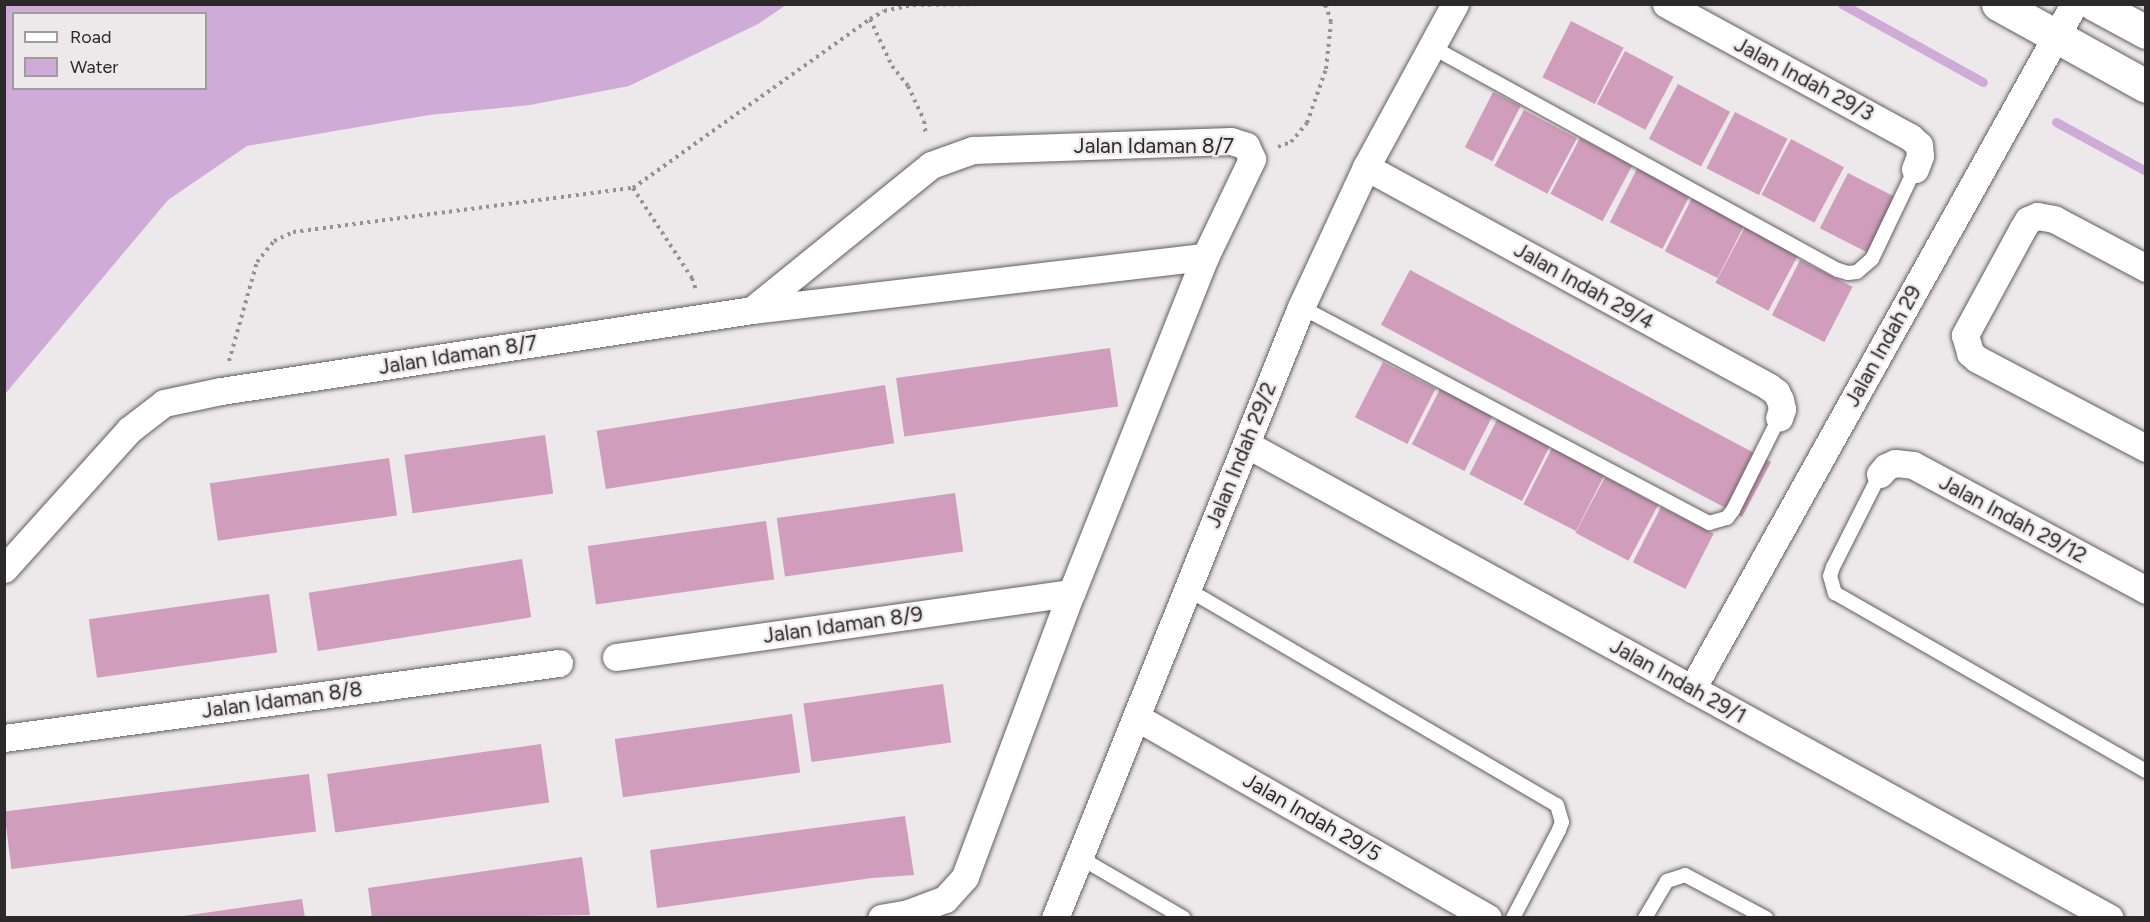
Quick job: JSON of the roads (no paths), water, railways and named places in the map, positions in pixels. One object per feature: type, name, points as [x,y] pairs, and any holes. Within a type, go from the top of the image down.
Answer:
[{"type":"main road","points":[[1998,4],[2145,86]]},
{"type":"main road","points":[[2094,4],[2145,32]]},
{"type":"street","name":"Jalan Indah 29/2","points":[[1054,918],[1301,307],[1366,167],[1455,4]]},
{"type":"street","name":"Jalan Indah 29/3","points":[[1666,4],[1910,137],[1918,145],[1920,156],[1915,170]]},
{"type":"street","name":"Jalan Indah 29","points":[[1692,688],[2074,4]]},
{"type":"street","name":"Jalan Idaman 8/7","points":[[4,569],[129,430],[164,404],[221,391],[752,310],[1205,257],[1252,159],[1246,146],[1231,141],[973,150],[932,165],[752,310]]},
{"type":"street","name":"Jalan Indah 29/4","points":[[1366,167],[1769,387],[1776,392],[1780,400],[1782,409],[1779,418]]},
{"type":"street","points":[[2145,268],[2046,216],[2028,220],[1965,335],[1970,353],[2145,448]]},
{"type":"street","points":[[881,918],[909,913],[945,899],[965,877],[1071,593],[1205,257]]},
{"type":"street","name":"Jalan Indah 29/1","points":[[1246,444],[2110,918]]},
{"type":"street","name":"Jalan Indah 29/12","points":[[1880,474],[1886,467],[1895,463],[1913,465],[2145,590]]},
{"type":"street","name":"Jalan Idaman 8/9","points":[[616,657],[1071,593]]},
{"type":"street","name":"Jalan Idaman 8/8","points":[[4,738],[560,663]]},
{"type":"street","name":"Jalan Indah 29/5","points":[[1136,717],[1488,918]]},
{"type":"lane","points":[[1432,47],[1838,270],[1848,273],[1857,272],[1872,259],[1915,170]]},
{"type":"lane","points":[[1301,307],[1709,523],[1727,518],[1733,510],[1779,418]]},
{"type":"lane","points":[[1880,474],[1833,567],[1830,576],[1835,593],[2145,771]]},
{"type":"lane","points":[[1187,590],[1557,805],[1562,822],[1559,830],[1513,918]]},
{"type":"lane","points":[[1079,857],[1184,918]]},
{"type":"lane","points":[[1645,918],[1667,881],[1684,875],[1766,918]]},
{"type":"water","points":[[5,4],[786,4],[758,24],[629,86],[530,105],[429,115],[247,146],[168,200],[5,394]]},
{"type":"waterway","points":[[1842,4],[1983,82]]},
{"type":"waterway","points":[[2056,122],[2146,171]]}]
